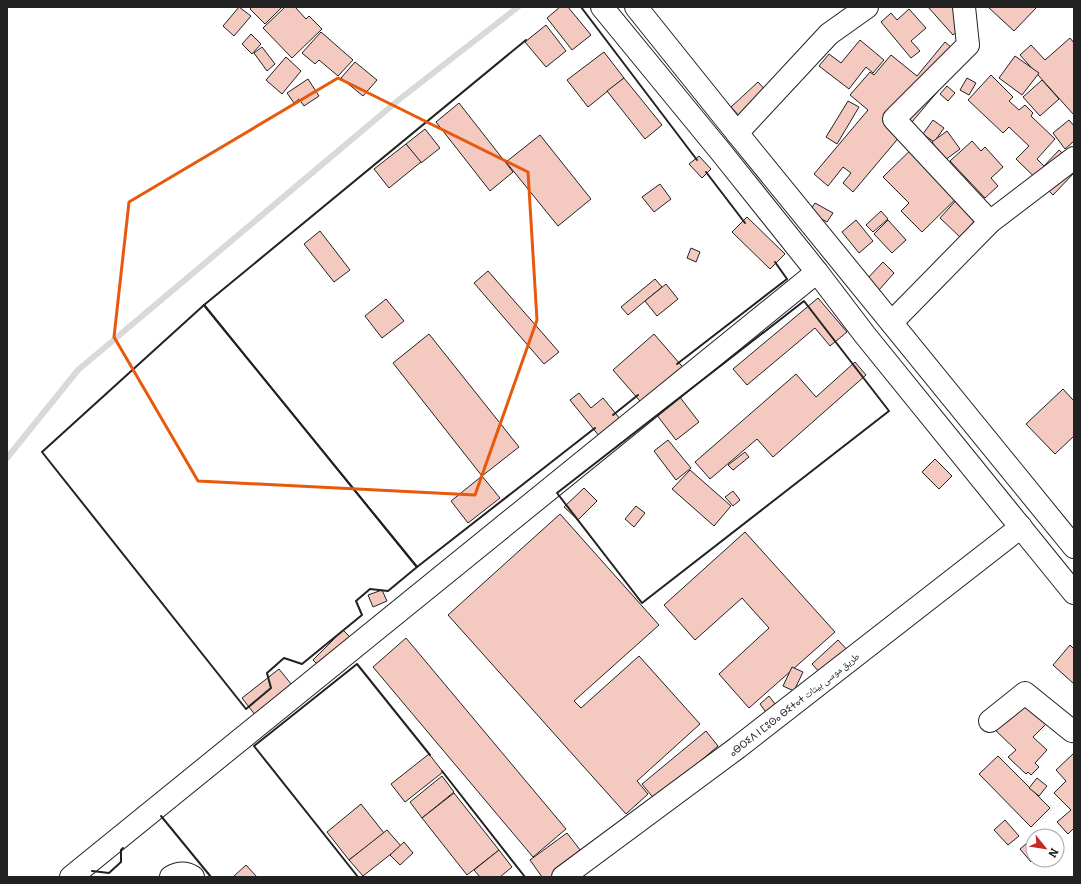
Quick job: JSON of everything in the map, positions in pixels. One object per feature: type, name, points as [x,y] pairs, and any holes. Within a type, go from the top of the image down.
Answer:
[{"type":"main road","points":[[602,7],[721,152],[817,272],[865,335],[1074,593]]},
{"type":"main road","points":[[636,7],[1074,547]]},
{"type":"main road","points":[[737,133],[829,34],[867,7]]},
{"type":"main road","points":[[964,7],[968,45],[894,119],[990,222]]},
{"type":"main road","points":[[892,322],[990,222],[1074,158]]},
{"type":"main road","points":[[71,877],[817,272]]},
{"type":"main road","name":"ⴰⴱⵔⵉⴷ ⵏ ⵎⵓⵙⴰ ⴱⵉⵜⴰⵜ طريق موسى بيتات","points":[[563,877],[737,748],[1021,527]]},
{"type":"main road","points":[[990,721],[1025,693],[1072,731],[1074,730]]},
{"type":"main road","points":[[170,877],[178,873],[188,874],[193,877]]},
{"type":"highlighted area","points":[[338,78],[528,172],[537,320],[475,495],[198,481],[114,337],[129,202]]},
{"type":"building","points":[[239,7],[251,16],[234,36],[223,26]]},
{"type":"building","points":[[252,7],[282,7],[265,24],[250,9]]},
{"type":"building","points":[[285,7],[295,7],[306,19],[309,16],[322,29],[292,58],[263,28]]},
{"type":"building","points":[[560,7],[568,7],[591,35],[572,50],[547,18]]},
{"type":"building","points":[[928,7],[961,7],[971,19],[953,35]]},
{"type":"building","points":[[988,7],[1037,7],[1014,31]]},
{"type":"building","points":[[909,9],[926,28],[911,41],[920,51],[911,58],[881,22],[891,13],[897,20]]},
{"type":"building","points":[[546,25],[566,51],[546,67],[525,42]]},
{"type":"building","points":[[321,32],[353,60],[338,76],[319,60],[315,64],[302,53]]},
{"type":"building","points":[[251,34],[261,44],[252,54],[242,44]]},
{"type":"building","points":[[1070,38],[1074,43],[1074,115],[1020,55],[1031,45],[1045,60]]},
{"type":"building","points":[[860,40],[884,60],[873,73],[866,67],[849,89],[819,66],[829,54],[841,63]]},
{"type":"building","points":[[945,42],[965,59],[853,192],[843,183],[851,173],[843,167],[828,186],[814,174],[868,110],[850,95],[870,72],[874,75],[891,55],[917,76]]},
{"type":"building","points":[[262,47],[275,64],[267,71],[254,53]]},
{"type":"building","points":[[604,52],[624,78],[588,107],[567,80]]},
{"type":"building","points":[[1015,56],[1039,73],[1022,95],[999,78]]},
{"type":"building","points":[[286,57],[301,71],[282,94],[266,80]]},
{"type":"building","points":[[355,62],[377,80],[363,96],[341,78]]},
{"type":"building","points":[[991,75],[1013,97],[1009,101],[1019,110],[1025,105],[1033,113],[1031,116],[1055,139],[1037,159],[1044,166],[1059,150],[1074,164],[1074,173],[1053,195],[1016,159],[1029,146],[1009,127],[1003,133],[968,100]]},
{"type":"building","points":[[624,78],[662,125],[645,139],[607,91]]},
{"type":"building","points":[[967,78],[976,83],[969,95],[960,90]]},
{"type":"building","points":[[308,79],[319,96],[304,106],[299,99],[294,103],[287,93]]},
{"type":"building","points":[[1042,80],[1059,99],[1040,116],[1023,97]]},
{"type":"building","points":[[758,82],[769,94],[742,119],[731,107]]},
{"type":"building","points":[[947,86],[955,93],[948,101],[940,94]]},
{"type":"building","points":[[848,101],[859,107],[837,144],[826,137]]},
{"type":"building","points":[[459,103],[513,172],[490,191],[436,122]]},
{"type":"building","points":[[933,120],[944,128],[934,142],[923,134]]},
{"type":"building","points":[[1069,120],[1074,126],[1074,141],[1065,149],[1053,133]]},
{"type":"building","points":[[425,129],[440,148],[421,163],[406,144]]},
{"type":"building","points":[[947,131],[960,149],[945,160],[932,142]]},
{"type":"building","points":[[540,135],[591,199],[558,226],[506,162]]},
{"type":"building","points":[[924,137],[970,185],[922,232],[901,211],[909,203],[883,177]]},
{"type":"building","points":[[972,141],[981,151],[985,147],[1003,167],[991,178],[998,186],[985,198],[950,161]]},
{"type":"building","points":[[406,144],[421,162],[389,188],[374,169]]},
{"type":"building","points":[[699,156],[711,169],[702,178],[689,164]]},
{"type":"building","points":[[660,184],[671,199],[654,212],[642,197]]},
{"type":"building","points":[[960,196],[980,215],[960,237],[940,218]]},
{"type":"building","points":[[815,203],[833,213],[827,222],[809,212]]},
{"type":"building","points":[[881,211],[888,219],[873,232],[866,225]]},
{"type":"building","points":[[747,217],[785,254],[770,269],[732,232]]},
{"type":"building","points":[[856,220],[873,241],[859,253],[842,232]]},
{"type":"building","points":[[888,220],[906,240],[892,253],[874,234]]},
{"type":"building","points":[[320,231],[350,270],[334,282],[304,244]]},
{"type":"building","points":[[691,248],[700,252],[696,262],[687,258]]},
{"type":"building","points":[[883,262],[894,273],[879,290],[867,279]]},
{"type":"building","points":[[488,271],[559,352],[544,364],[474,283]]},
{"type":"building","points":[[655,279],[662,287],[628,315],[621,307]]},
{"type":"building","points":[[666,284],[678,299],[657,316],[645,301]]},
{"type":"building","points":[[818,298],[847,332],[830,346],[815,328],[747,385],[733,369]]},
{"type":"building","points":[[386,299],[404,321],[382,338],[365,316]]},
{"type":"building","points":[[429,334],[519,447],[482,476],[393,363]]},
{"type":"building","points":[[654,334],[687,372],[646,408],[613,370]]},
{"type":"building","points":[[855,362],[866,375],[773,457],[757,439],[710,479],[695,462],[796,374],[816,397]]},
{"type":"building","points":[[1063,389],[1074,401],[1074,436],[1055,454],[1026,424]]},
{"type":"building","points":[[579,393],[591,408],[603,398],[625,425],[604,442],[570,400]]},
{"type":"building","points":[[679,396],[699,422],[676,440],[656,414]]},
{"type":"building","points":[[668,440],[691,468],[676,480],[654,451]]},
{"type":"building","points":[[745,452],[749,457],[733,470],[728,465]]},
{"type":"building","points":[[935,459],[952,476],[939,489],[922,472]]},
{"type":"building","points":[[690,470],[731,506],[714,526],[672,489]]},
{"type":"building","points":[[482,476],[500,498],[468,523],[451,501]]},
{"type":"building","points":[[584,488],[597,501],[578,520],[564,507]]},
{"type":"building","points":[[733,491],[740,500],[733,506],[725,497]]},
{"type":"building","points":[[636,506],[645,513],[634,527],[625,519]]},
{"type":"building","points":[[560,514],[659,625],[574,701],[581,708],[639,656],[700,724],[637,781],[648,794],[626,814],[448,615]]},
{"type":"building","points":[[745,532],[835,632],[749,708],[719,674],[769,628],[742,598],[695,640],[664,605]]},
{"type":"building","points":[[382,590],[387,601],[373,607],[368,595]]},
{"type":"building","points":[[343,630],[352,639],[323,670],[313,660]]},
{"type":"building","points":[[406,638],[566,829],[533,857],[373,667]]},
{"type":"building","points":[[838,640],[850,653],[822,675],[812,664]]},
{"type":"building","points":[[1070,645],[1074,649],[1074,684],[1053,665]]},
{"type":"building","points":[[792,667],[803,672],[794,691],[783,686]]},
{"type":"building","points":[[279,669],[296,690],[259,720],[242,698]]},
{"type":"building","points":[[769,696],[778,708],[768,715],[760,704]]},
{"type":"building","points":[[1022,699],[1047,723],[1033,737],[1047,750],[1035,763],[1039,767],[1031,775],[1028,772],[1026,774],[1008,757],[1016,750],[993,728]]},
{"type":"building","points":[[706,731],[718,746],[655,800],[642,784]]},
{"type":"building","points":[[1074,753],[1074,828],[1068,834],[1065,831],[1065,828],[1062,828],[1057,822],[1071,810],[1054,793],[1066,781],[1056,770]]},
{"type":"building","points":[[429,754],[443,772],[405,802],[391,784]]},
{"type":"building","points":[[998,756],[1050,808],[1031,827],[979,774]]},
{"type":"building","points":[[442,776],[454,792],[422,818],[410,802]]},
{"type":"building","points":[[1037,778],[1047,786],[1039,796],[1029,788]]},
{"type":"building","points":[[454,793],[499,850],[467,875],[422,818]]},
{"type":"building","points":[[361,804],[384,833],[349,860],[327,832]]},
{"type":"building","points":[[1005,820],[1019,836],[1008,845],[994,830]]},
{"type":"building","points":[[387,830],[401,846],[363,876],[349,860]]},
{"type":"building","points":[[567,833],[584,855],[554,877],[542,877],[530,860]]},
{"type":"building","points":[[404,842],[413,853],[400,865],[390,855]]},
{"type":"building","points":[[1025,845],[1025,855],[1020,849]]},
{"type":"building","points":[[499,850],[512,867],[500,877],[480,877],[474,870]]},
{"type":"building","points":[[246,865],[257,877],[233,877]]},
{"type":"waterway","points":[[7,458],[78,370],[401,98],[518,7]]},
{"type":"wall","points":[[581,7],[697,160]]},
{"type":"wall","points":[[526,40],[204,305],[417,567],[595,428]]},
{"type":"wall","points":[[706,172],[745,223]]},
{"type":"wall","points":[[677,364],[787,279],[775,262]]},
{"type":"wall","points":[[804,301],[889,411],[642,603],[557,493],[804,301]]},
{"type":"wall","points":[[204,305],[417,567],[388,591],[370,589],[356,601],[362,615],[302,664],[284,658],[267,673],[271,688],[246,709],[42,452],[204,305]]},
{"type":"wall","points":[[613,415],[638,395]]},
{"type":"wall","points":[[358,877],[254,746],[357,664],[430,755]]},
{"type":"wall","points":[[442,771],[525,877]]},
{"type":"wall","points":[[161,816],[211,877]]},
{"type":"wall","points":[[92,871],[109,873],[121,862],[121,850],[123,848]]}]
